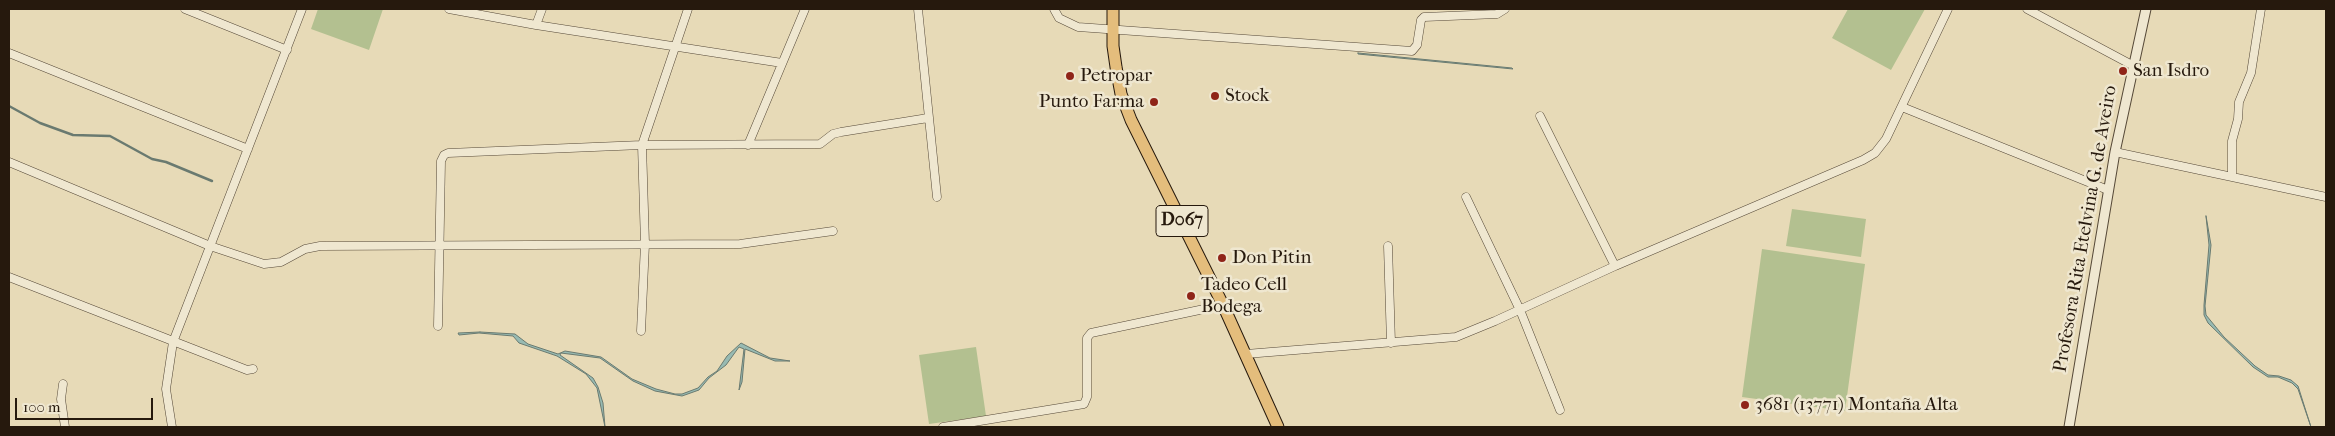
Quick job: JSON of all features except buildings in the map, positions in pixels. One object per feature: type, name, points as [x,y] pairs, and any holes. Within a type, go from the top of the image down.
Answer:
[{"type":"main road","name":"D067","points":[[1113,9],[1113,46],[1120,89],[1131,120],[1224,305],[1278,427]]},
{"type":"street","points":[[185,9],[287,50]]},
{"type":"street","points":[[172,427],[166,389],[173,342],[302,9]]},
{"type":"street","points":[[449,9],[536,25],[782,63]]},
{"type":"street","points":[[536,25],[542,9]]},
{"type":"street","points":[[641,331],[645,244],[642,145],[688,9]]},
{"type":"street","points":[[918,9],[937,197]]},
{"type":"street","points":[[1054,9],[1059,18],[1068,24],[1078,27],[1412,51],[1417,45],[1421,20],[1424,17],[1497,14],[1505,9]]},
{"type":"street","points":[[1246,354],[1456,337],[1615,266],[1863,160],[1881,148],[1948,9]]},
{"type":"street","points":[[2028,9],[2132,65]]},
{"type":"street","name":"Profesora Rita Etelvina G. de Aveiro","points":[[2069,427],[2114,152],[2146,9]]},
{"type":"street","points":[[2232,177],[2232,141],[2238,119],[2239,102],[2251,73],[2261,9]]},
{"type":"street","points":[[748,145],[806,10]]},
{"type":"street","points":[[9,53],[248,149]]},
{"type":"street","points":[[1902,107],[2108,190]]},
{"type":"street","points":[[1540,116],[1615,266]]},
{"type":"street","points":[[438,326],[441,161],[444,155],[448,153],[642,145],[820,144],[833,134],[841,132],[928,118]]},
{"type":"street","points":[[2114,152],[2326,196]]},
{"type":"street","points":[[9,162],[210,246],[258,262],[274,264],[290,258],[305,249],[320,246],[740,244],[833,231]]},
{"type":"street","points":[[1466,197],[1520,310],[1560,410]]},
{"type":"street","points":[[1388,246],[1391,343]]},
{"type":"street","points":[[9,277],[173,342],[248,370],[253,369]]},
{"type":"street","points":[[943,427],[1084,404],[1087,398],[1087,338],[1091,333],[1224,305]]},
{"type":"street","points":[[63,384],[61,399],[66,427]]},
{"type":"green space","points":[[318,9],[383,9],[369,50],[311,29]]},
{"type":"green space","points":[[1848,9],[1925,9],[1891,70],[1832,38]]},
{"type":"green space","points":[[1792,209],[1866,219],[1861,257],[1786,246]]},
{"type":"green space","points":[[1762,249],[1865,264],[1845,411],[1742,397]]},
{"type":"green space","points":[[976,347],[986,416],[929,424],[919,355]]},
{"type":"water","points":[[1358,54],[1512,68],[1513,69]]},
{"type":"water","points":[[2206,216],[2211,245],[2205,306],[2206,315],[2224,337],[2255,366],[2268,375],[2279,376],[2291,380],[2298,386],[2311,427],[2298,389],[2292,383],[2278,377],[2268,377],[2253,367],[2208,323],[2204,315],[2209,245]]},
{"type":"water","points":[[480,332],[515,334],[528,344],[558,354],[565,351],[601,357],[632,379],[656,389],[675,394],[682,394],[698,388],[708,377],[717,371],[727,356],[741,343],[770,358],[790,361],[775,361],[745,349],[742,382],[739,390],[744,349],[739,347],[726,365],[709,378],[699,390],[682,396],[655,391],[633,381],[600,358],[561,353],[560,355],[593,378],[598,387],[603,403],[605,427],[597,388],[586,374],[557,356],[519,343],[513,336],[479,333],[459,335],[458,333]]},
{"type":"waterway","points":[[9,106],[40,123],[73,135],[110,136],[152,159],[166,162],[212,181]]},
{"type":"place","name":"San Isdro","points":[[2123,71]]},
{"type":"place","name":"Petropar","points":[[1070,76]]},
{"type":"place","name":"Stock","points":[[1215,96]]},
{"type":"place","name":"Punto Farma","points":[[1154,102]]},
{"type":"place","name":"Don Pitin","points":[[1222,258]]},
{"type":"place","name":"Tadeo Cell Bodega","points":[[1191,296]]},
{"type":"place","name":"3681 (13771) Montaña Alta","points":[[1745,405]]}]
